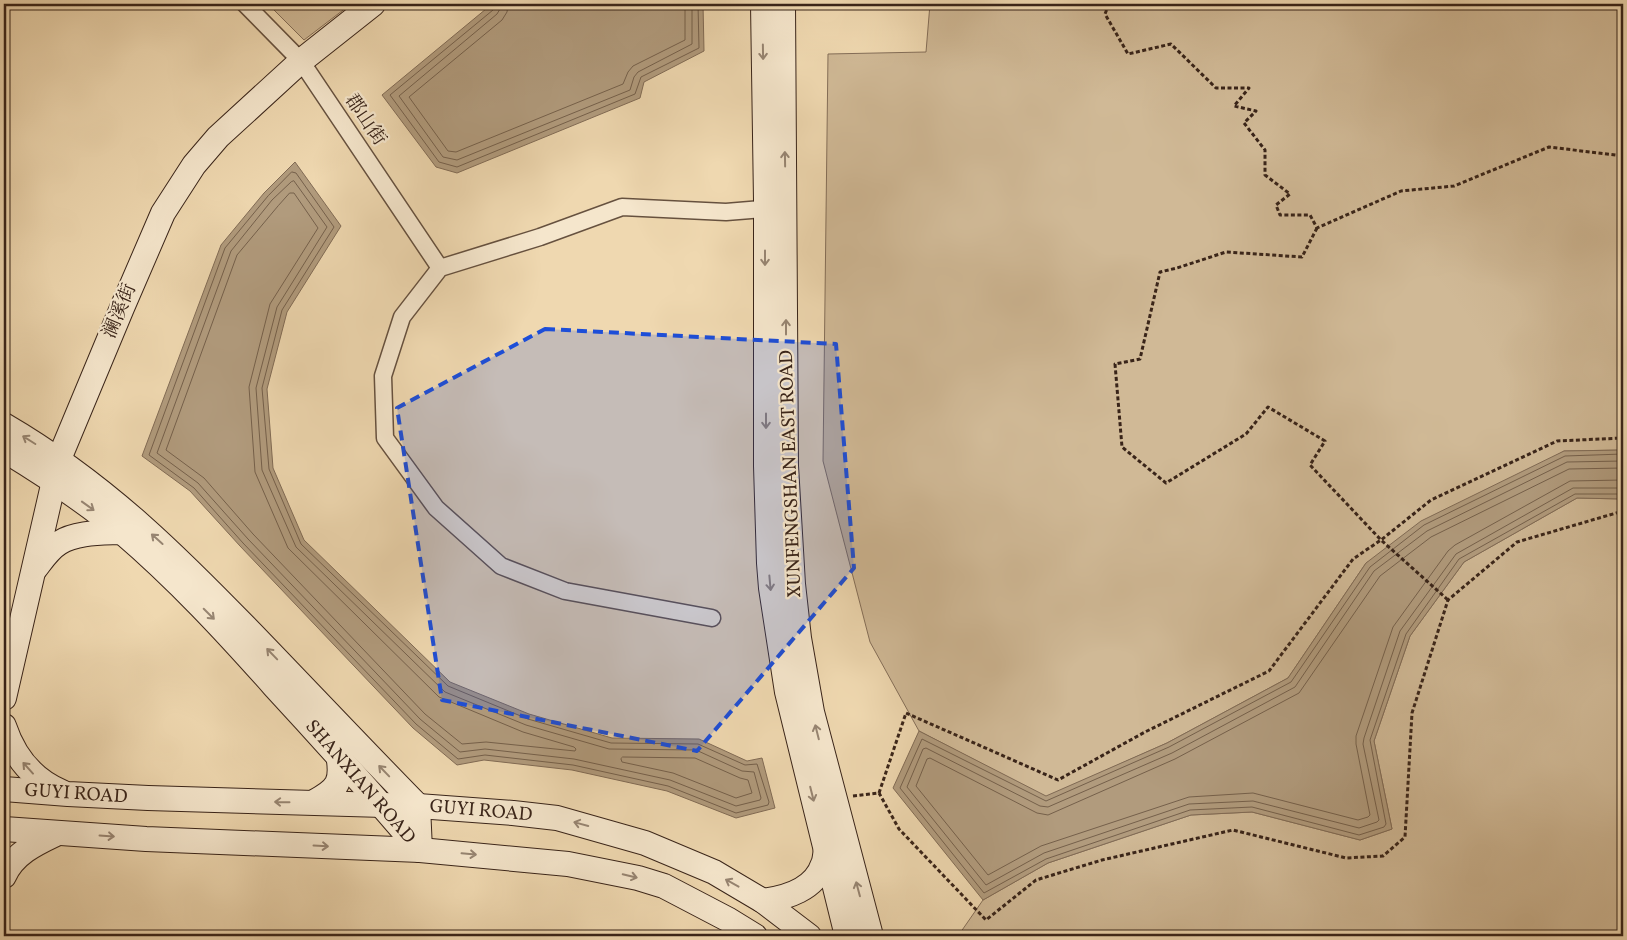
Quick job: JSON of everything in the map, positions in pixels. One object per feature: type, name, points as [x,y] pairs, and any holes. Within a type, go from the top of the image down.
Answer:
[{"type":"street","name":"郡山街","points":[[245,4],[301,61],[440,268]]},
{"type":"street","name":"澜溪街","points":[[4,698],[56,470],[163,213],[194,165],[218,138],[301,61],[373,4]]},
{"type":"street","name":"XUNFENGSHAN EAST ROAD","points":[[763,4],[775,208],[786,466],[798,638],[812,712],[870,936]]},
{"type":"street","name":"XUNFENGSHAN EAST ROAD","points":[[783,4],[766,475],[771,588],[787,692],[848,936]]},
{"type":"street","points":[[712,618],[565,591],[500,566],[436,508],[385,438],[383,376],[402,317],[440,268],[540,237],[622,207],[726,212],[775,208]]},
{"type":"street","name":"SHANXIAN ROAD","points":[[4,425],[159,565],[216,622],[338,754],[420,850]]},
{"type":"street","name":"SHANXIAN ROAD","points":[[4,450],[96,487],[133,517],[187,567],[418,806],[420,850]]},
{"type":"street","points":[[34,570],[59,542],[85,535],[122,532]]},
{"type":"street","points":[[4,726],[17,756],[30,771],[41,781],[68,794]]},
{"type":"street","points":[[314,802],[330,793],[339,781],[338,754]]},
{"type":"street","name":"GUYI ROAD","points":[[4,789],[222,801],[418,806],[557,818],[645,843],[714,872],[763,902],[781,928],[808,936]]},
{"type":"street","points":[[4,829],[146,839],[420,850],[568,864],[638,878],[664,886],[693,900],[755,936]]},
{"type":"street","points":[[4,876],[14,860],[23,852],[58,833]]},
{"type":"street","points":[[763,902],[786,896],[804,887],[818,875],[823,864],[826,849]]},
{"type":"path","points":[[1109,4],[1105,14],[1128,54],[1171,44],[1216,88],[1249,88],[1234,106],[1256,111],[1244,123],[1265,150],[1264,175],[1290,194],[1276,205],[1280,214],[1310,215],[1317,228]]},
{"type":"path","points":[[1448,600],[1381,540],[1310,465],[1325,441],[1268,407],[1246,434],[1166,483],[1122,448],[1115,364],[1140,359],[1160,272],[1226,252],[1302,257],[1317,228],[1401,192],[1454,186],[1549,148],[1623,156]]},
{"type":"path","points":[[1623,438],[1558,441],[1431,500],[1353,560],[1269,671],[1145,732],[1058,780],[906,713],[879,793],[899,829],[986,920],[1036,880],[1102,860],[1233,830],[1346,858],[1383,856],[1405,838],[1412,713],[1448,600],[1517,542],[1623,511]]},
{"type":"path","points":[[846,798],[879,793]]},
{"type":"highlighted area","points":[[545,329],[836,344],[854,568],[697,751],[442,700],[397,408]]},
{"type":"shaded area","points":[[268,4],[351,4],[304,40]]},
{"type":"shaded area","points":[[930,4],[1623,4],[1623,450],[1564,451],[1366,563],[1288,678],[1167,743],[1046,797],[919,731],[870,642],[823,461],[828,54],[926,52]]},
{"type":"shaded area","points":[[1577,498],[1623,499],[1623,936],[958,936],[983,900],[1048,863],[1191,815],[1252,812],[1360,840],[1392,829],[1374,741],[1410,636],[1464,562]]},
{"type":"water","points":[[492,4],[703,4],[704,51],[644,82],[640,98],[457,173],[436,167],[382,95]]},
{"type":"water","points":[[295,162],[341,226],[287,312],[267,389],[273,468],[304,540],[450,682],[529,714],[612,738],[699,739],[747,761],[762,758],[775,808],[736,818],[667,791],[572,770],[484,760],[457,765],[413,728],[190,491],[142,456],[221,245],[264,193]]},
{"type":"water","points":[[1623,450],[1623,499],[1577,498],[1464,562],[1410,636],[1374,741],[1392,829],[1360,840],[1252,812],[1191,815],[1048,863],[983,900],[893,788],[919,731],[1046,796],[1167,743],[1288,678],[1366,563],[1421,521],[1564,451]]}]
